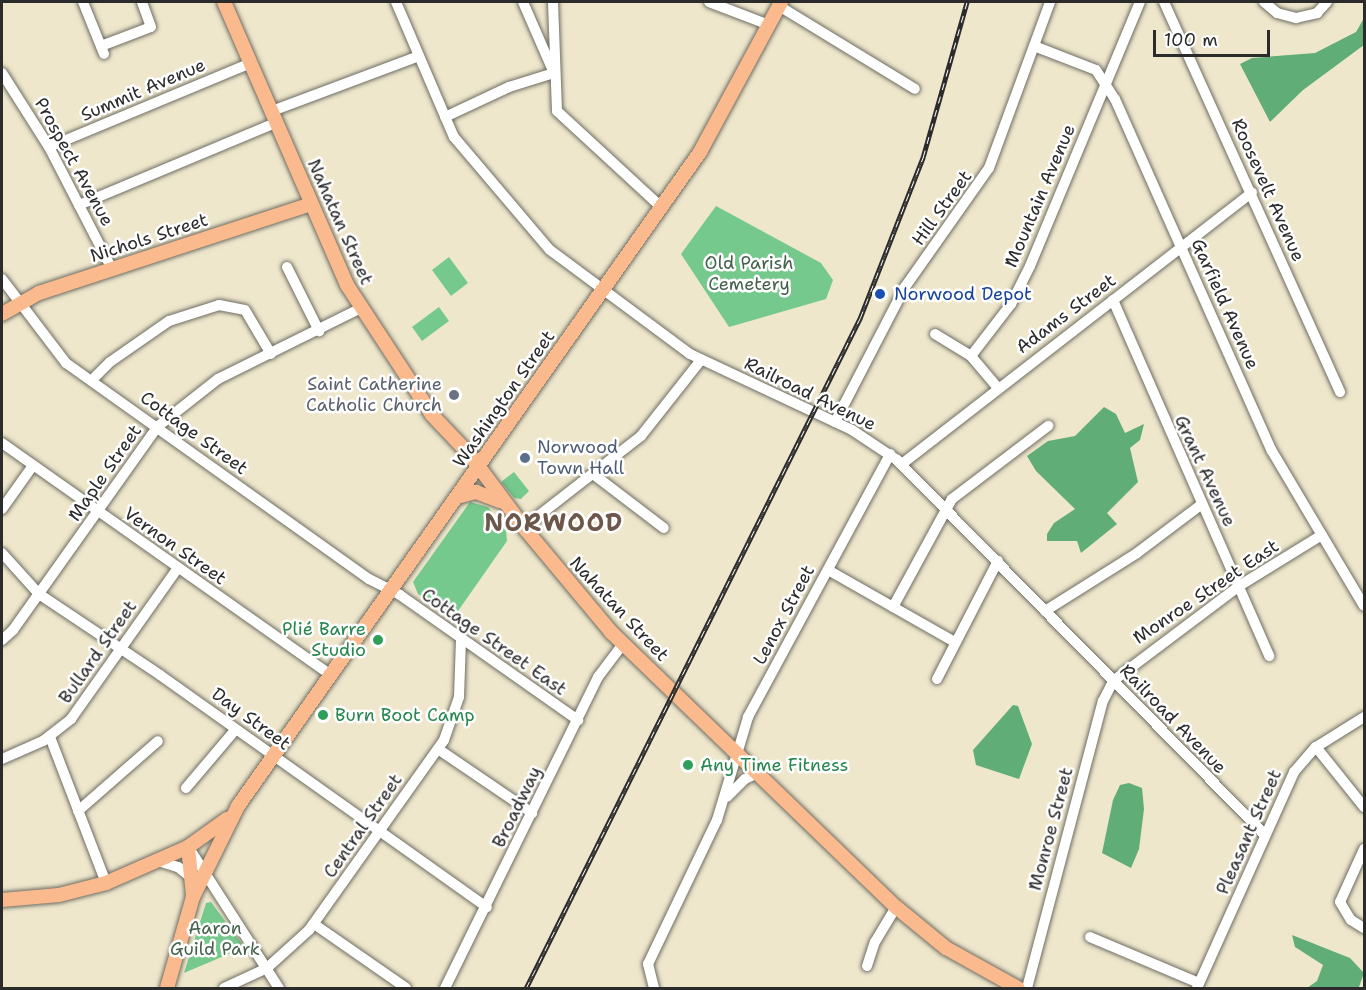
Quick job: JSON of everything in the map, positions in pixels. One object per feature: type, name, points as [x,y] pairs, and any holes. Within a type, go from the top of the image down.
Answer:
[{"type":"main road","name":"Nahatan Street","points":[[224,2],[311,204],[361,308],[428,410],[478,466],[507,507],[623,644],[896,907],[946,948],[1018,988]]},
{"type":"main road","name":"Washington Street","points":[[167,988],[198,878],[238,806],[718,124],[780,4]]},
{"type":"main road","name":"Nichols Street","points":[[2,314],[18,302],[311,204]]},
{"type":"main road","points":[[455,499],[466,492],[480,492],[507,507]]},
{"type":"main road","name":"Washington Street","points":[[2,900],[59,895],[106,883],[188,847],[214,830],[238,806]]},
{"type":"main road","points":[[188,847],[198,878]]},
{"type":"street","points":[[83,2],[102,50],[150,27],[151,21],[142,2]]},
{"type":"street","name":"Railroad Avenue","points":[[396,2],[454,137],[528,227],[550,250],[602,291],[701,360],[835,422],[890,454],[946,507],[1264,834]]},
{"type":"street","points":[[523,2],[554,73]]},
{"type":"street","points":[[553,2],[557,111],[661,207]]},
{"type":"street","points":[[709,2],[769,25]]},
{"type":"street","name":"Hill Street","points":[[835,422],[905,287],[989,168],[1050,2]]},
{"type":"street","name":"Mountain Avenue","points":[[971,356],[1011,304],[1140,2]]},
{"type":"street","name":"Roosevelt Avenue","points":[[1164,2],[1340,392]]},
{"type":"street","points":[[1264,2],[1277,13],[1296,18],[1317,13],[1327,2]]},
{"type":"street","points":[[780,4],[915,89]]},
{"type":"street","name":"Garfield Avenue","points":[[1034,46],[1083,62],[1096,69],[1105,82],[1272,451],[1365,606]]},
{"type":"street","points":[[79,205],[274,117],[418,56]]},
{"type":"street","name":"Summit Avenue","points":[[49,147],[251,63]]},
{"type":"street","name":"Prospect Avenue","points":[[2,73],[49,147],[112,269]]},
{"type":"street","points":[[445,117],[509,87],[554,73]]},
{"type":"street","name":"Adams Street","points":[[902,464],[1252,193]]},
{"type":"street","points":[[287,267],[319,331]]},
{"type":"street","name":"Cottage Street","points":[[2,279],[58,355],[390,591]]},
{"type":"street","name":"Grant Avenue","points":[[1113,300],[1269,656]]},
{"type":"street","points":[[92,380],[110,362],[169,321],[219,305],[245,310],[271,354]]},
{"type":"street","name":"Maple Street","points":[[2,640],[39,594],[157,427],[218,379],[319,331],[361,308]]},
{"type":"street","points":[[934,334],[971,356],[998,388]]},
{"type":"street","points":[[526,530],[537,517],[641,436],[701,360]]},
{"type":"street","points":[[893,607],[946,507],[978,475],[1048,426]]},
{"type":"street","name":"Vernon Street","points":[[2,443],[97,513],[331,675]]},
{"type":"street","name":"Lenox Street","points":[[654,988],[648,964],[725,799],[748,717],[890,454]]},
{"type":"street","points":[[2,510],[32,467]]},
{"type":"street","points":[[593,474],[664,528]]},
{"type":"street","points":[[1045,611],[1137,553],[1202,504]]},
{"type":"street","name":"Monroe Street East","points":[[1113,681],[1239,586],[1322,535]]},
{"type":"street","name":"Day Street","points":[[2,553],[39,594],[236,729],[487,907]]},
{"type":"street","points":[[937,679],[998,561]]},
{"type":"street","name":"Bullard Street","points":[[2,759],[50,737],[71,718],[178,568]]},
{"type":"street","points":[[828,570],[955,642]]},
{"type":"street","name":"Cottage Street East","points":[[390,591],[578,720]]},
{"type":"street","name":"Central Street","points":[[224,988],[267,968],[314,924],[438,748],[453,722],[459,698],[461,639]]},
{"type":"street","name":"Broadway","points":[[445,988],[607,661],[623,644]]},
{"type":"street","name":"Monroe Street","points":[[1027,988],[1103,701],[1113,681]]},
{"type":"street","name":"Pleasant Street","points":[[1198,986],[1285,786],[1316,747],[1365,717]]},
{"type":"street","points":[[186,789],[236,729]]},
{"type":"street","points":[[50,737],[106,883]]},
{"type":"street","points":[[78,811],[158,741]]},
{"type":"street","points":[[1316,747],[1365,807]]},
{"type":"street","points":[[438,748],[532,813]]},
{"type":"street","name":"Lenox Street","points":[[725,799],[744,779],[758,773]]},
{"type":"street","points":[[1365,849],[1341,902],[1351,920],[1365,928]]},
{"type":"street","points":[[158,861],[175,866],[198,878],[216,893],[279,988]]},
{"type":"street","points":[[867,966],[874,942],[896,907]]},
{"type":"street","points":[[314,924],[406,988]]},
{"type":"street","points":[[1090,937],[1198,986]]},
{"type":"green space","points":[[1364,18],[1364,45],[1303,90],[1270,122],[1240,64],[1252,58],[1315,53],[1356,32]]},
{"type":"green space","name":"Old Parish Cemetery","points":[[716,206],[821,263],[833,280],[826,299],[729,327],[681,254]]},
{"type":"green space","points":[[449,257],[468,283],[451,296],[432,270]]},
{"type":"green space","points":[[439,307],[449,321],[422,341],[412,327]]},
{"type":"green space","points":[[1104,407],[1116,414],[1125,433],[1144,424],[1140,440],[1130,448],[1138,482],[1107,513],[1117,524],[1081,553],[1077,541],[1047,541],[1047,534],[1054,523],[1075,509],[1036,471],[1027,456],[1048,441],[1075,436]]},
{"type":"green space","points":[[514,472],[529,491],[521,499],[514,498],[501,482]]},
{"type":"green space","points":[[470,502],[488,507],[506,531],[507,541],[458,611],[449,615],[418,594],[413,582]]},
{"type":"green space","points":[[1013,705],[1018,706],[1032,744],[1019,779],[976,765],[973,750]]},
{"type":"green space","points":[[1129,783],[1142,788],[1144,809],[1139,849],[1131,868],[1102,853],[1113,800],[1120,785]]},
{"type":"green space","name":"Aaron Guild Park","points":[[211,902],[248,952],[238,950],[184,973],[206,903]]},
{"type":"green space","points":[[1292,935],[1350,958],[1364,973],[1359,987],[1307,988],[1317,981],[1323,965],[1295,947]]},
{"type":"railway","points":[[526,988],[860,318],[923,157],[967,2]]},
{"type":"place","name":"Norwood Depot","points":[[880,294]]},
{"type":"place","name":"Saint Catherine Catholic Church","points":[[454,395]]},
{"type":"place","name":"Norwood Town Hall","points":[[525,458]]},
{"type":"place","name":"Plié Barre Studio","points":[[378,640]]},
{"type":"place","name":"Burn Boot Camp","points":[[323,715]]},
{"type":"place","name":"Any Time Fitness","points":[[688,765]]},
{"type":"district","name":"NORWOOD","points":[[554,524]]}]
